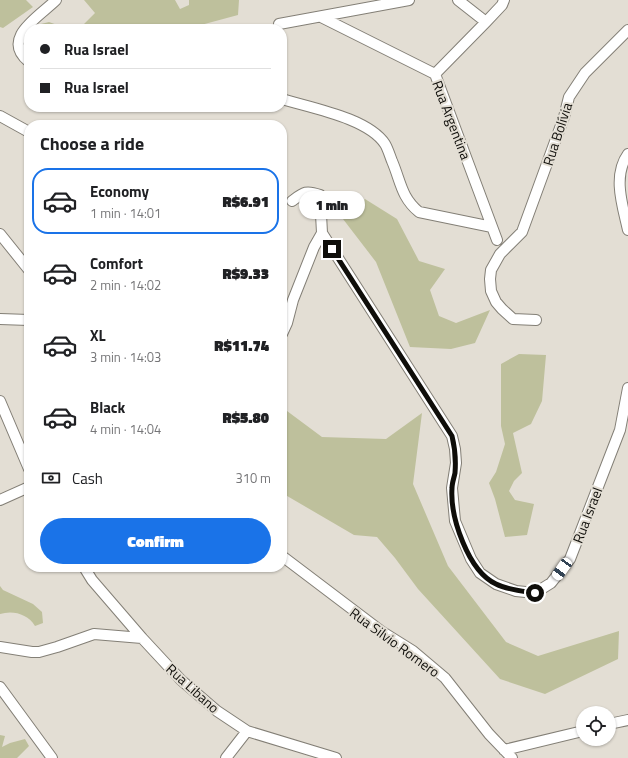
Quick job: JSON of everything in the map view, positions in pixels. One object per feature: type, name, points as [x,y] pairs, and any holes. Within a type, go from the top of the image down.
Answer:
[{"type":"street","points":[[30,24],[56,0]]},
{"type":"street","points":[[280,24],[409,0]]},
{"type":"street","points":[[458,0],[486,22]]},
{"type":"street","points":[[435,74],[486,22],[504,0]]},
{"type":"street","name":"Rua Argentina","points":[[321,17],[435,74],[497,240]]},
{"type":"street","points":[[24,29],[19,37],[18,45],[22,57],[24,58]]},
{"type":"street","name":"Rua Bolívia","points":[[536,320],[513,319],[496,302],[491,291],[491,270],[495,261],[503,250],[522,232],[564,117],[569,97],[586,73],[628,30]]},
{"type":"street","points":[[287,101],[351,120],[368,128],[385,144],[405,197],[419,212],[492,227]]},
{"type":"street","points":[[0,116],[24,129]]},
{"type":"street","points":[[628,154],[623,161],[620,181],[621,198],[628,230]]},
{"type":"street","points":[[287,323],[293,300],[314,247],[322,233],[320,195],[308,191],[302,193],[292,201]]},
{"type":"street","name":"Rua Israel","points":[[322,233],[452,436],[456,463],[452,488],[455,521],[470,559],[480,573],[496,584],[516,591],[535,593],[551,584],[570,559],[620,430],[628,388]]},
{"type":"street","points":[[0,234],[24,264]]},
{"type":"street","points":[[0,319],[24,320]]},
{"type":"street","points":[[0,401],[24,457]]},
{"type":"street","points":[[0,500],[24,489]]},
{"type":"street","name":"Rua Silvio Romero","points":[[287,560],[381,631],[413,651],[445,678],[489,734],[512,758]]},
{"type":"street","name":"Rua Libano","points":[[87,572],[92,580],[142,638],[181,680],[217,711],[247,730],[336,758]]},
{"type":"street","points":[[0,647],[38,652],[94,634],[142,638]]},
{"type":"street","points":[[0,687],[52,758]]},
{"type":"street","points":[[616,723],[628,720]]},
{"type":"street","points":[[226,758],[247,730]]},
{"type":"street","points":[[504,750],[576,733]]},
{"type":"green space","points":[[0,0],[26,0],[33,7],[3,28],[0,27]]},
{"type":"green space","points":[[84,0],[175,0],[180,9],[189,5],[189,0],[239,0],[238,15],[205,24],[84,24],[95,13]]},
{"type":"green space","points":[[49,22],[54,24],[41,24]]},
{"type":"green space","points":[[365,199],[397,219],[419,261],[445,269],[430,290],[439,316],[456,323],[490,310],[475,343],[451,349],[410,347],[376,262],[343,219]]},
{"type":"green space","points":[[519,354],[546,355],[542,401],[531,424],[513,433],[522,473],[514,481],[509,491],[515,500],[534,504],[527,535],[505,537],[495,499],[489,483],[496,472],[505,444],[501,426],[501,364]]},
{"type":"green space","points":[[287,411],[322,437],[386,439],[422,413],[413,484],[448,566],[506,642],[538,656],[619,631],[618,659],[545,694],[500,679],[418,589],[377,537],[354,535],[287,496]]},
{"type":"green space","points":[[0,586],[3,590],[33,604],[42,612],[43,623],[35,626],[28,618],[20,614],[10,612],[0,614]]},
{"type":"green space","points":[[0,735],[5,736],[2,747],[25,739],[29,746],[17,758],[0,758]]},
{"type":"route","points":[[332,249],[452,436],[456,463],[452,488],[455,521],[470,559],[480,573],[496,584],[516,591],[535,593]]}]
